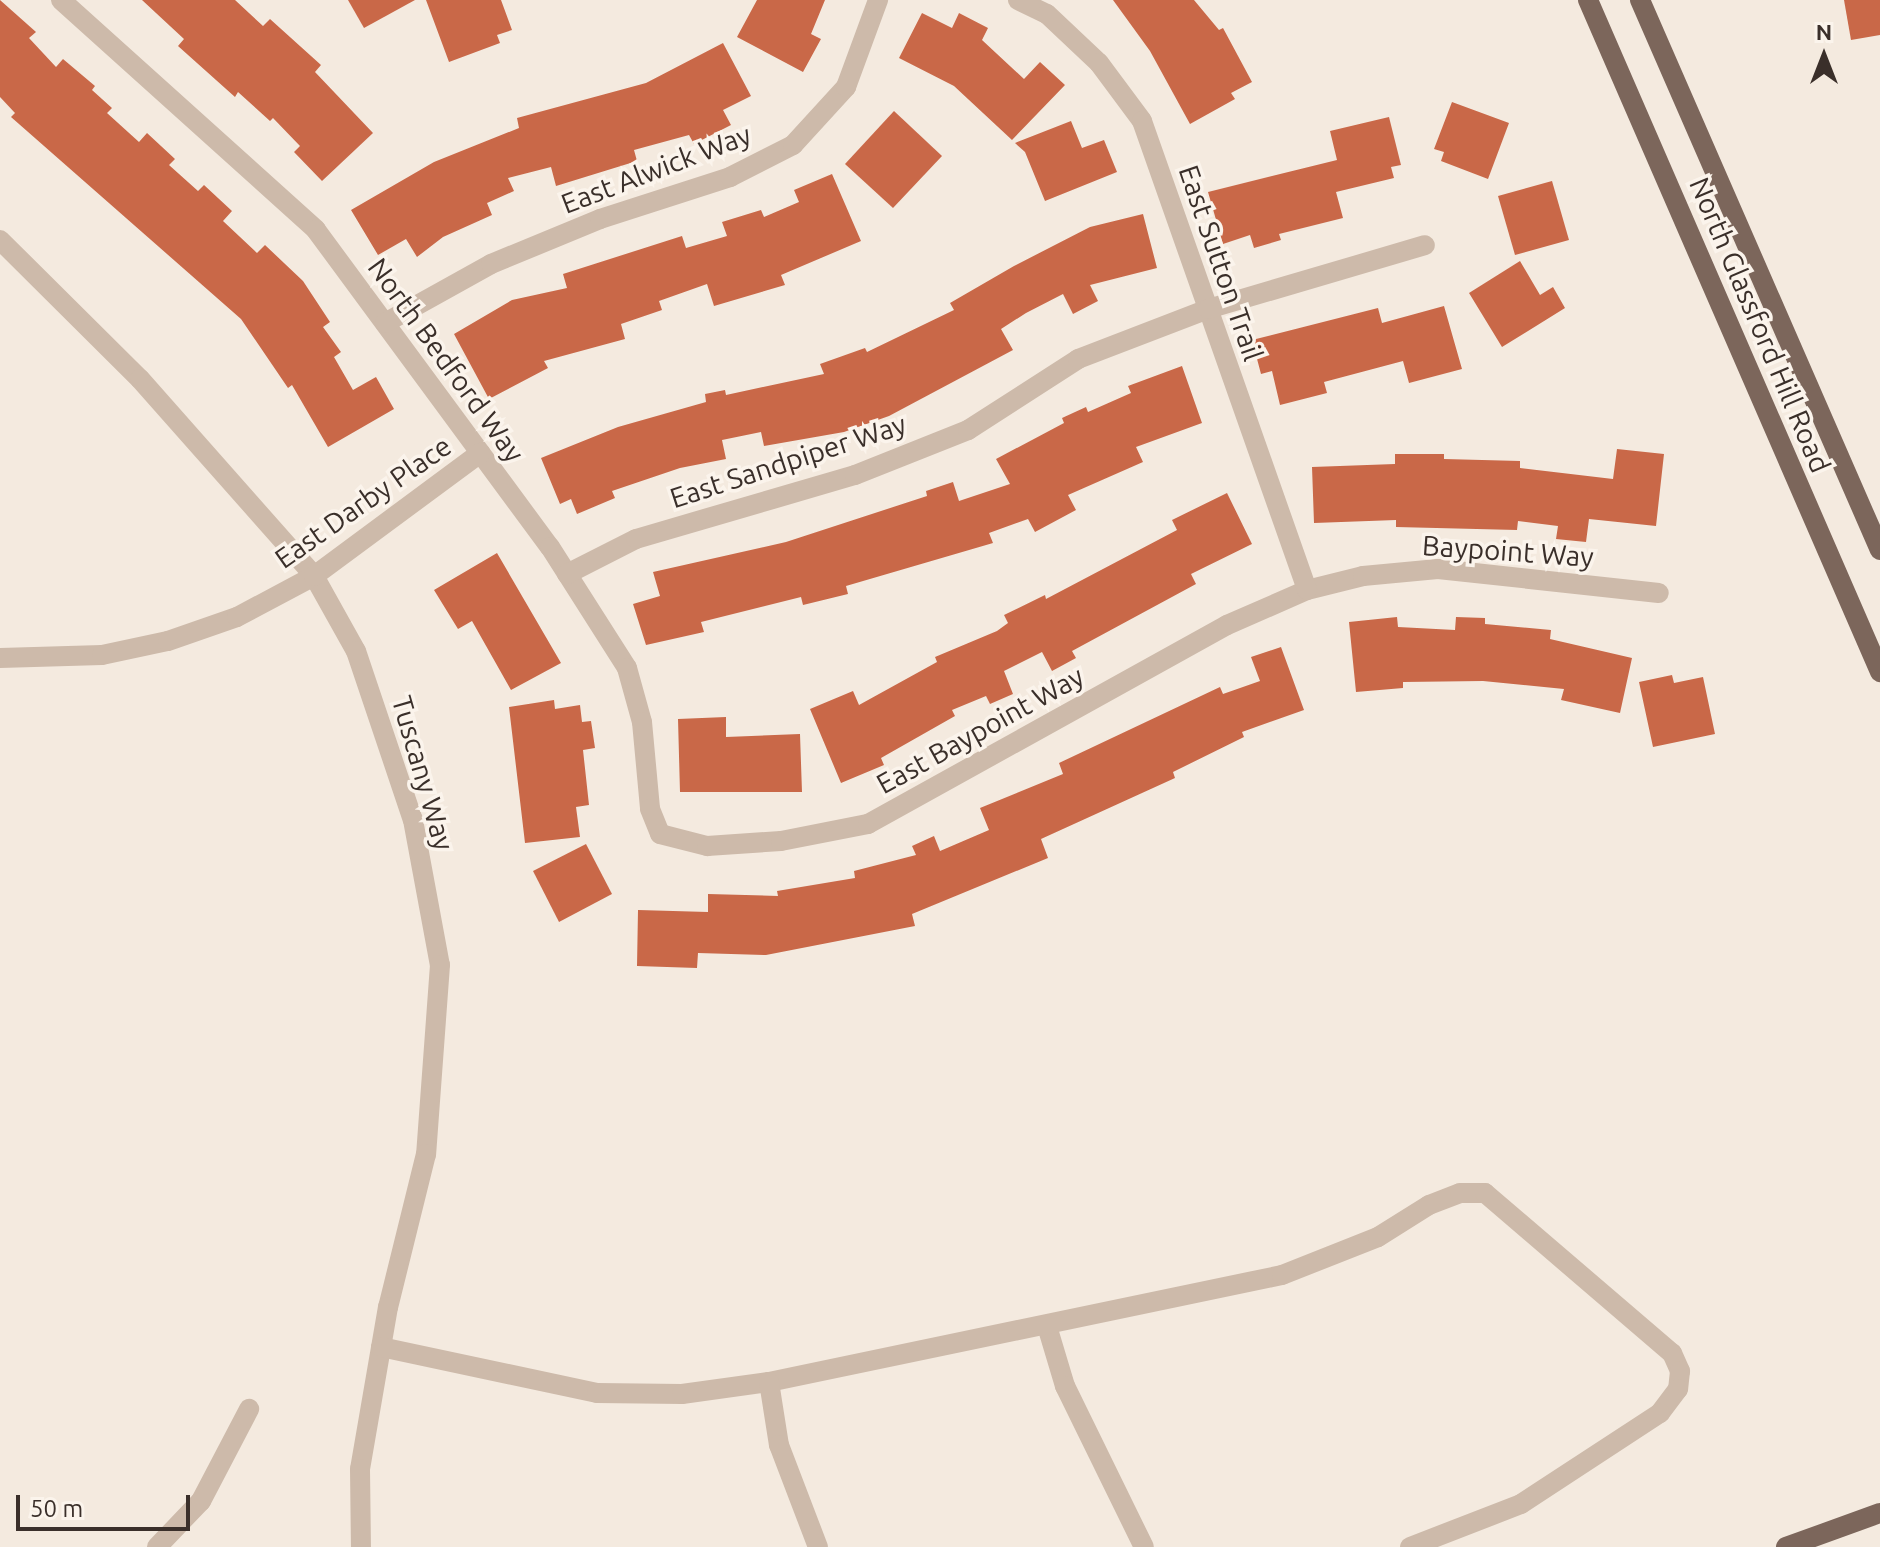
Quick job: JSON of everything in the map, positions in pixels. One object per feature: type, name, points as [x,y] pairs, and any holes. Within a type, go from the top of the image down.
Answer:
[{"type":"main road","name":"North Glassford Hill Road","points":[[1588,0],[1880,672]]},
{"type":"main road","name":"North Glassford Hill Road","points":[[1640,0],[1880,550]]},
{"type":"main road","points":[[1786,1547],[1880,1513]]},
{"type":"street","name":"North Bedford Way","points":[[61,0],[316,230],[567,574],[627,668],[642,722],[650,809],[660,834]]},
{"type":"street","name":"East Alwick Way","points":[[385,323],[491,264],[600,219],[730,177],[793,145],[846,87],[878,0]]},
{"type":"street","name":"East Sutton Trail","points":[[1018,0],[1047,14],[1099,63],[1142,121],[1307,590]]},
{"type":"street","name":"Tuscany Way","points":[[0,240],[172,414],[314,576],[356,651],[413,820],[440,965],[426,1154],[381,1347],[360,1469],[361,1547]]},
{"type":"street","name":"East Sandpiper Way","points":[[567,574],[636,539],[855,475],[968,430],[1078,359],[1208,309],[1425,245]]},
{"type":"street","name":"East Darby Place","points":[[0,658],[102,655],[168,641],[237,617],[314,576],[480,453]]},
{"type":"street","name":"Baypoint Way","points":[[1307,590],[1363,576],[1438,569],[1659,593]]},
{"type":"street","name":"East Baypoint Way","points":[[660,834],[707,846],[781,841],[868,824],[1227,625],[1307,590]]},
{"type":"street","points":[[381,1347],[597,1393],[682,1394],[769,1382],[1282,1275],[1378,1237],[1429,1205],[1460,1193],[1485,1193],[1672,1353],[1680,1371],[1678,1389],[1660,1413],[1521,1504],[1410,1547]]},
{"type":"street","points":[[1047,1326],[1065,1386],[1144,1547]]},
{"type":"street","points":[[769,1382],[779,1445],[818,1547]]},
{"type":"street","points":[[157,1547],[201,1501],[249,1409]]},
{"type":"building","points":[[0,0],[36,32],[29,38],[56,67],[63,59],[95,86],[92,90],[112,108],[107,113],[139,142],[147,133],[175,159],[169,165],[198,191],[204,185],[232,211],[223,221],[257,253],[265,245],[303,281],[330,322],[323,327],[341,352],[334,357],[353,390],[376,377],[394,409],[328,447],[292,385],[288,388],[241,319],[11,117],[15,113],[0,97]]},
{"type":"building","points":[[142,0],[235,0],[263,26],[270,19],[321,65],[315,72],[373,133],[322,181],[294,152],[300,146],[273,118],[270,121],[238,92],[235,97],[178,46],[184,39]]},
{"type":"building","points":[[348,0],[415,0],[364,28]]},
{"type":"building","points":[[426,0],[501,0],[512,30],[497,35],[500,43],[449,62]]},
{"type":"building","points":[[757,0],[825,0],[811,34],[821,39],[803,72],[737,37]]},
{"type":"building","points":[[1113,0],[1194,0],[1219,30],[1223,28],[1252,82],[1231,93],[1235,99],[1190,124],[1150,51]]},
{"type":"building","points":[[1844,0],[1880,0],[1880,35],[1851,40]]},
{"type":"building","points":[[922,13],[952,28],[959,13],[988,28],[982,40],[1024,79],[1040,62],[1065,85],[1012,140],[954,86],[899,58]]},
{"type":"building","points":[[723,43],[751,96],[723,110],[731,125],[694,144],[689,135],[634,150],[637,161],[556,186],[551,167],[508,178],[514,191],[487,203],[492,215],[443,237],[417,257],[406,239],[378,255],[351,210],[434,162],[519,128],[517,118],[646,83]]},
{"type":"building","points":[[1452,102],[1509,123],[1488,179],[1441,161],[1444,152],[1434,149]]},
{"type":"building","points":[[894,111],[942,156],[893,208],[845,164]]},
{"type":"building","points":[[1389,117],[1401,165],[1391,167],[1394,178],[1336,192],[1343,218],[1279,234],[1281,240],[1254,248],[1250,235],[1223,244],[1208,192],[1337,160],[1330,131]]},
{"type":"building","points":[[1071,121],[1082,148],[1104,140],[1117,172],[1045,201],[1025,152],[1015,143]]},
{"type":"building","points":[[832,174],[861,241],[781,275],[785,285],[714,306],[707,284],[659,301],[662,310],[621,324],[625,339],[544,361],[548,368],[489,399],[454,334],[512,300],[567,288],[563,274],[682,236],[686,248],[727,236],[722,222],[761,210],[764,217],[799,202],[794,190]]},
{"type":"building","points":[[1552,181],[1569,240],[1515,255],[1498,196]]},
{"type":"building","points":[[1143,214],[1157,268],[1090,285],[1098,301],[1073,314],[1063,294],[1026,313],[1001,329],[1013,350],[889,416],[844,432],[764,446],[761,432],[722,440],[726,459],[680,468],[612,491],[615,498],[577,514],[571,499],[560,504],[541,458],[618,427],[706,402],[705,394],[725,390],[726,395],[824,374],[820,364],[865,348],[867,352],[954,310],[950,303],[1090,227]]},
{"type":"building","points":[[1520,261],[1540,295],[1553,287],[1565,308],[1502,347],[1469,293]]},
{"type":"building","points":[[1444,306],[1462,369],[1409,383],[1403,361],[1324,382],[1327,393],[1280,405],[1272,371],[1261,374],[1252,340],[1378,308],[1382,323]]},
{"type":"building","points":[[1182,366],[1202,423],[1136,447],[1143,462],[1068,495],[1076,510],[1035,532],[1028,519],[989,533],[993,543],[846,586],[848,594],[803,605],[801,597],[701,622],[704,632],[646,645],[633,604],[660,596],[653,572],[786,542],[927,496],[926,491],[953,482],[959,501],[1010,484],[996,459],[1064,423],[1062,418],[1086,407],[1088,412],[1131,393],[1128,386]]},
{"type":"building","points":[[1617,449],[1664,454],[1656,526],[1589,519],[1586,542],[1556,539],[1558,526],[1518,521],[1517,530],[1396,527],[1396,520],[1314,523],[1312,467],[1395,464],[1395,454],[1444,454],[1444,459],[1520,461],[1520,468],[1613,479]]},
{"type":"building","points":[[1227,493],[1252,544],[1191,574],[1196,584],[1072,651],[1076,658],[1052,671],[1042,652],[1004,671],[1013,694],[990,704],[986,696],[952,710],[955,716],[881,758],[884,765],[841,783],[810,709],[853,691],[859,705],[937,662],[935,657],[997,631],[1008,623],[1004,615],[1045,595],[1046,599],[1177,530],[1172,520]]},
{"type":"building","points":[[497,553],[561,663],[511,690],[472,621],[458,629],[434,590]]},
{"type":"building","points":[[1397,617],[1398,627],[1455,630],[1456,617],[1485,618],[1485,624],[1551,630],[1550,639],[1632,658],[1620,713],[1561,700],[1564,689],[1483,681],[1403,682],[1403,688],[1356,692],[1349,622]]},
{"type":"building","points":[[1281,647],[1304,710],[1242,732],[1244,737],[1173,772],[1175,778],[1041,839],[1048,858],[912,914],[915,926],[766,955],[698,953],[697,968],[637,966],[638,910],[708,912],[708,894],[778,896],[777,891],[855,878],[854,871],[916,855],[912,846],[934,836],[940,851],[989,830],[980,808],[1063,774],[1059,763],[1220,687],[1223,694],[1260,681],[1251,657]]},
{"type":"building","points":[[1672,675],[1674,683],[1703,677],[1715,734],[1653,747],[1639,682]]},
{"type":"building","points":[[554,700],[555,709],[580,705],[582,722],[591,721],[595,748],[583,750],[589,805],[576,807],[580,837],[525,843],[509,707]]},
{"type":"building","points":[[726,717],[726,737],[800,734],[802,792],[680,792],[678,719]]},
{"type":"building","points":[[586,844],[612,894],[559,922],[533,871]]}]
